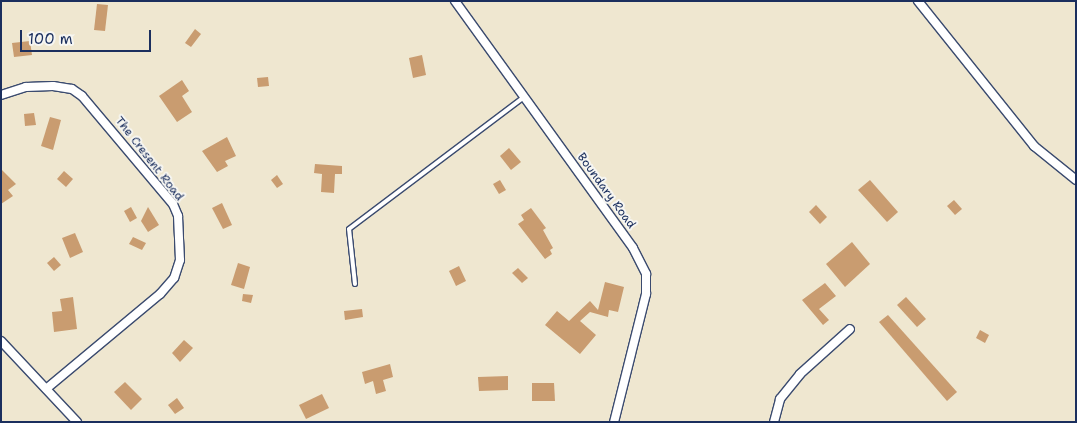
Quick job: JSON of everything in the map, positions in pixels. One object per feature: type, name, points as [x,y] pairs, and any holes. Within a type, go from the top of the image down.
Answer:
[{"type":"street","name":"Boundary Road","points":[[455,1],[632,248],[646,274],[646,294],[614,422]]},
{"type":"street","points":[[918,1],[1034,146],[1076,180]]},
{"type":"street","name":"The Cresent Road","points":[[1,95],[26,88],[53,86],[72,89],[82,96],[173,204],[178,216],[180,260],[174,278],[160,294],[46,389]]},
{"type":"street","points":[[774,422],[780,399],[800,374],[850,329]]},
{"type":"street","points":[[1,341],[77,422]]},
{"type":"lane","points":[[355,284],[350,229],[524,97]]},
{"type":"building","points":[[97,4],[108,5],[105,31],[94,30]]},
{"type":"building","points":[[195,29],[201,34],[191,47],[185,43]]},
{"type":"building","points":[[30,41],[32,55],[14,57],[12,43]]},
{"type":"building","points":[[422,55],[426,75],[413,78],[409,58]]},
{"type":"building","points":[[268,77],[269,86],[258,87],[257,78]]},
{"type":"building","points":[[182,80],[189,91],[182,96],[192,112],[177,122],[159,96]]},
{"type":"building","points":[[34,113],[36,125],[25,126],[24,114]]},
{"type":"building","points":[[50,117],[61,120],[53,150],[41,146]]},
{"type":"building","points":[[227,137],[236,156],[225,161],[228,166],[217,172],[202,151]]},
{"type":"building","points":[[509,148],[521,162],[511,170],[500,156]]},
{"type":"building","points":[[315,164],[342,166],[342,174],[335,174],[334,193],[321,192],[322,174],[314,173]]},
{"type":"building","points":[[1,169],[16,184],[8,190],[13,196],[1,204]]},
{"type":"building","points":[[64,171],[73,179],[66,187],[57,179]]},
{"type":"building","points":[[277,175],[283,184],[277,188],[271,180]]},
{"type":"building","points":[[500,180],[506,190],[499,194],[493,184]]},
{"type":"building","points":[[870,180],[898,212],[887,222],[858,190]]},
{"type":"building","points":[[954,200],[962,209],[955,215],[947,206]]},
{"type":"building","points":[[222,203],[232,225],[223,229],[212,208]]},
{"type":"building","points":[[816,205],[827,217],[820,224],[809,212]]},
{"type":"building","points":[[131,207],[137,218],[130,222],[124,211]]},
{"type":"building","points":[[148,207],[159,225],[148,232],[141,221]]},
{"type":"building","points":[[531,208],[546,228],[543,230],[553,248],[550,250],[552,254],[545,259],[518,224],[524,220],[521,215]]},
{"type":"building","points":[[75,233],[83,252],[70,258],[62,238]]},
{"type":"building","points":[[133,237],[146,243],[142,250],[129,244]]},
{"type":"building","points":[[852,242],[870,264],[845,287],[826,264]]},
{"type":"building","points":[[54,257],[61,265],[54,271],[47,263]]},
{"type":"building","points":[[238,263],[250,267],[244,289],[231,285]]},
{"type":"building","points":[[459,266],[466,281],[456,286],[449,271]]},
{"type":"building","points":[[518,268],[528,278],[522,283],[512,273]]},
{"type":"building","points":[[605,282],[624,287],[618,312],[609,310],[608,317],[590,312],[580,321],[596,335],[580,354],[545,325],[557,311],[569,321],[590,301],[598,310]]},
{"type":"building","points":[[825,283],[836,296],[819,309],[829,320],[823,325],[802,300]]},
{"type":"building","points":[[243,294],[253,295],[251,303],[242,301]]},
{"type":"building","points":[[73,297],[77,329],[54,332],[52,312],[62,311],[60,299]]},
{"type":"building","points":[[906,297],[926,319],[917,327],[897,305]]},
{"type":"building","points":[[362,309],[363,317],[345,320],[344,311]]},
{"type":"building","points":[[888,315],[957,392],[947,401],[879,322]]},
{"type":"building","points":[[980,330],[989,335],[985,343],[976,338]]},
{"type":"building","points":[[184,340],[193,348],[180,362],[172,353]]},
{"type":"building","points":[[390,364],[393,377],[383,380],[386,391],[376,394],[373,381],[365,384],[362,372]]},
{"type":"building","points":[[508,376],[508,390],[479,391],[478,377]]},
{"type":"building","points":[[125,382],[142,399],[131,410],[114,392]]},
{"type":"building","points":[[532,383],[554,383],[555,401],[532,401]]},
{"type":"building","points":[[322,394],[329,408],[306,419],[299,405]]},
{"type":"building","points":[[177,398],[184,408],[175,414],[168,405]]}]
